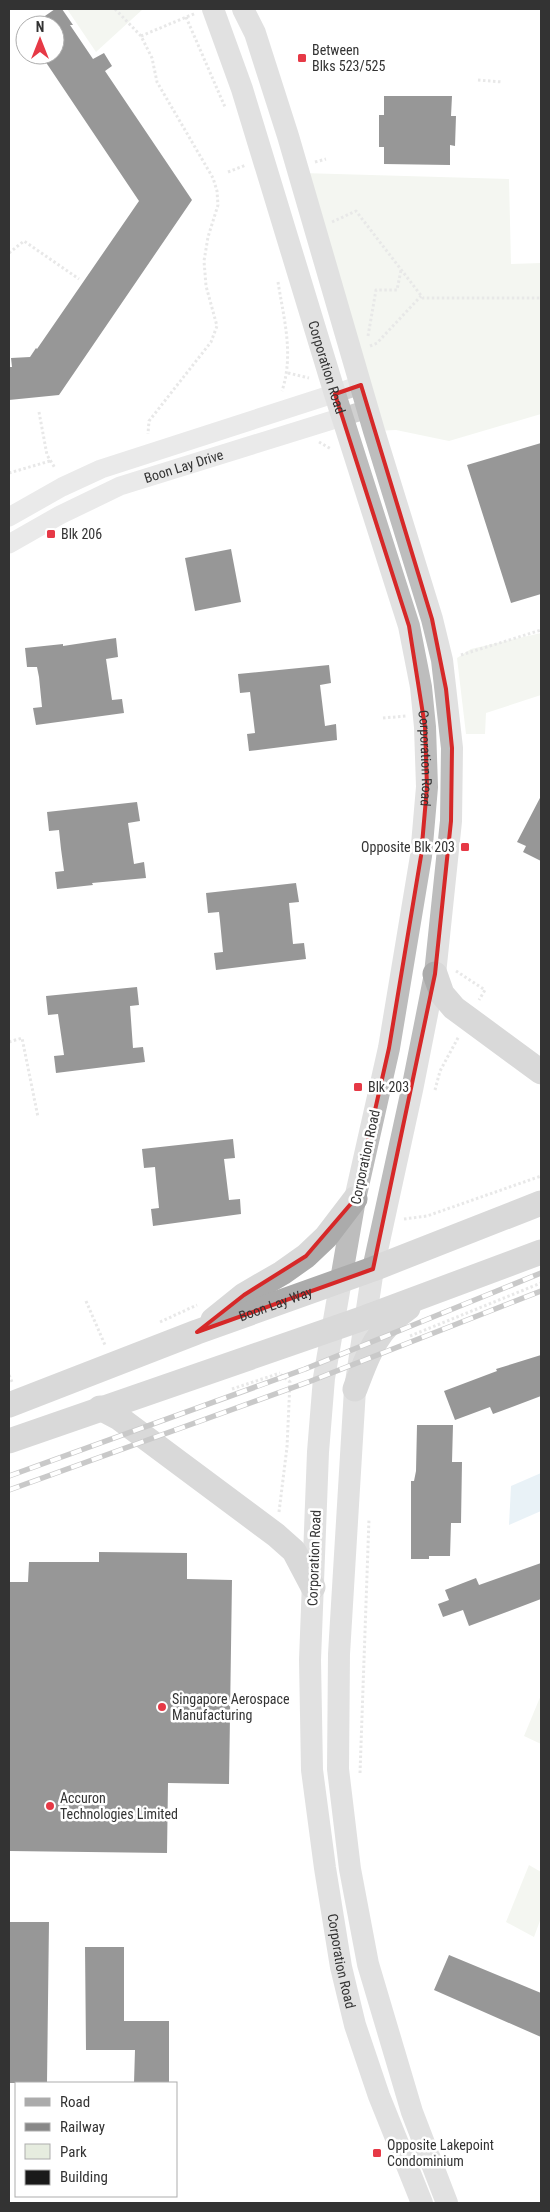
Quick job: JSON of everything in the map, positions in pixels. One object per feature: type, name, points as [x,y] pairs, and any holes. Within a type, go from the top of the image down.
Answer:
[{"type":"main road","name":"Corporation Road","points":[[243,9],[255,33],[288,136],[437,638],[442,660],[452,748],[451,821],[435,974],[373,1270],[364,1318],[355,1389],[339,1654],[338,1769],[350,1869],[368,1964],[412,2112],[447,2203]]},
{"type":"main road","name":"Corporation Road","points":[[206,10],[242,89],[342,418],[371,503],[409,626],[421,687],[425,727],[427,787],[421,856],[389,1048],[355,1198],[324,1378],[318,1452],[310,1660],[312,1770],[341,1967],[355,2025],[379,2096],[422,2203]]},
{"type":"main road","points":[[412,644],[437,638]]},
{"type":"main road","points":[[435,974],[442,994],[454,1008],[541,1072]]},
{"type":"main road","points":[[197,1332],[244,1295],[282,1273],[306,1256],[326,1237],[355,1198]]},
{"type":"main road","name":"Boon Lay Way","points":[[10,1394],[340,1282],[541,1203]]},
{"type":"main road","points":[[9,1441],[364,1318],[541,1252]]},
{"type":"main road","points":[[355,1389],[367,1354],[378,1335],[394,1317],[426,1295]]},
{"type":"main road","points":[[100,1408],[119,1418],[276,1535],[294,1551],[313,1587]]},
{"type":"street","name":"Boon Lay Drive","points":[[9,517],[62,487],[101,469],[361,385]]},
{"type":"street","name":"Boon Lay Drive","points":[[9,544],[60,515],[120,486],[368,409]]},
{"type":"path","points":[[115,9],[140,36],[152,58],[157,82],[212,178],[217,191],[218,205],[208,236],[204,261],[206,286],[217,326],[211,342],[149,422],[148,434]]},
{"type":"path","points":[[140,36],[186,16],[206,10]]},
{"type":"path","points":[[186,16],[228,114]]},
{"type":"path","points":[[478,80],[502,82]]},
{"type":"path","points":[[245,156],[248,164]]},
{"type":"path","points":[[228,172],[239,168]]},
{"type":"path","points":[[325,225],[356,211],[423,298],[541,298]]},
{"type":"path","points":[[9,253],[24,241],[79,279]]},
{"type":"path","points":[[368,335],[376,290],[397,290],[401,270]]},
{"type":"path","points":[[278,281],[288,343],[288,373],[315,380]]},
{"type":"path","points":[[370,346],[378,343],[422,296]]},
{"type":"path","points":[[39,412],[50,461],[55,468]]},
{"type":"path","points":[[303,430],[336,451]]},
{"type":"path","points":[[9,473],[50,461]]},
{"type":"path","points":[[442,660],[541,630]]},
{"type":"path","points":[[402,707],[404,723]]},
{"type":"path","points":[[383,718],[404,716]]},
{"type":"path","points":[[9,1042],[22,1038],[38,1117]]},
{"type":"path","points":[[403,1219],[427,1216],[541,1176]]},
{"type":"path","points":[[404,1338],[541,1283]]},
{"type":"path","points":[[86,1300],[106,1346]]},
{"type":"path","points":[[276,1535],[287,1448],[290,1382],[280,1374]]},
{"type":"path","points":[[9,1375],[10,1394]]},
{"type":"path","points":[[360,1778],[369,1510]]},
{"type":"highlighted area","points":[[361,385],[432,619],[446,689],[452,748],[451,821],[435,974],[373,1269],[197,1332],[244,1295],[306,1256],[355,1199],[389,1048],[421,856],[427,787],[425,727],[409,626],[335,394]]},
{"type":"green space","points":[[67,9],[143,9],[96,52]]},
{"type":"green space","points":[[302,173],[509,179],[511,264],[541,263],[541,414],[449,441],[396,430],[374,431]]},
{"type":"green space","points":[[541,633],[541,695],[486,713],[485,734],[466,734],[457,658],[471,649]]},
{"type":"green space","points":[[541,1695],[541,1744],[524,1736]]},
{"type":"green space","points":[[529,1865],[541,1872],[541,1918],[534,1937],[506,1922]]},
{"type":"water","points":[[541,1473],[541,1511],[509,1525],[511,1486]]},
{"type":"building","points":[[55,9],[62,9],[73,25],[70,25],[93,59],[104,53],[112,66],[105,71],[192,200],[59,395],[9,400],[9,367],[12,367],[11,358],[30,357],[37,349],[139,201],[48,65],[65,65],[65,15],[46,15]]},
{"type":"building","points":[[384,96],[452,96],[451,116],[456,116],[455,146],[450,145],[450,165],[384,164],[384,147],[379,147],[379,115],[384,115]]},
{"type":"building","points":[[541,443],[541,594],[511,603],[467,465]]},
{"type":"building","points":[[231,549],[241,602],[195,611],[185,558]]},
{"type":"building","points":[[116,638],[118,657],[106,659],[112,700],[122,699],[124,713],[36,725],[33,708],[42,707],[39,677],[37,667],[27,667],[25,648],[63,644],[63,646]]},
{"type":"building","points":[[329,665],[331,683],[320,685],[325,726],[336,724],[337,740],[249,751],[247,734],[255,733],[250,692],[240,693],[238,674]]},
{"type":"building","points":[[541,796],[541,861],[523,852],[526,846],[517,842]]},
{"type":"building","points":[[137,802],[140,821],[128,823],[134,864],[144,862],[146,878],[92,883],[93,885],[57,889],[55,872],[64,871],[59,830],[49,831],[47,812]]},
{"type":"building","points":[[296,883],[299,902],[289,903],[293,944],[304,943],[306,959],[216,970],[214,953],[223,952],[219,912],[208,913],[206,893]]},
{"type":"building","points":[[137,987],[139,1005],[130,1006],[133,1048],[143,1047],[145,1062],[56,1073],[54,1056],[64,1055],[58,1014],[48,1015],[46,996]]},
{"type":"building","points":[[233,1139],[235,1158],[224,1159],[229,1200],[240,1199],[241,1214],[153,1226],[151,1209],[159,1208],[155,1167],[144,1168],[142,1149]]},
{"type":"building","points":[[541,1355],[541,1396],[493,1414],[490,1407],[455,1420],[444,1391],[497,1371],[496,1369]]},
{"type":"building","points":[[417,1425],[453,1425],[452,1462],[462,1462],[461,1523],[451,1523],[450,1556],[429,1556],[429,1559],[411,1559],[411,1481],[414,1481],[416,1471]]},
{"type":"building","name":"Singapore Aerospace Manufacturing","points":[[99,1552],[187,1553],[187,1579],[232,1580],[229,1784],[168,1783],[167,1853],[9,1851],[9,1582],[28,1582],[29,1562],[99,1562]]},
{"type":"building","points":[[541,1563],[541,1599],[469,1626],[463,1610],[443,1617],[438,1604],[449,1600],[445,1590],[476,1578],[479,1585]]},
{"type":"building","points":[[9,1922],[49,1922],[47,2082],[9,2083]]},
{"type":"building","points":[[85,1947],[124,1947],[124,2021],[169,2021],[169,2082],[134,2082],[135,2050],[86,2050]]},
{"type":"building","points":[[449,1955],[541,1993],[541,2037],[434,1990]]},
{"type":"railway","points":[[9,1476],[305,1369],[541,1273]]},
{"type":"railway","points":[[9,1490],[311,1381],[541,1291]]},
{"type":"place","name":"Between Blks 523/525","points":[[302,58]]},
{"type":"place","name":"Blk 206","points":[[51,534]]},
{"type":"place","name":"Opposite Blk 203","points":[[465,847]]},
{"type":"place","name":"Blk 203","points":[[358,1087]]},
{"type":"place","name":"Singapore Aerospace Manufacturing","points":[[162,1707]]},
{"type":"place","name":"Accuron Technologies Limited","points":[[50,1806]]},
{"type":"place","name":"Opposite Lakepoint Condominium","points":[[377,2153]]}]
